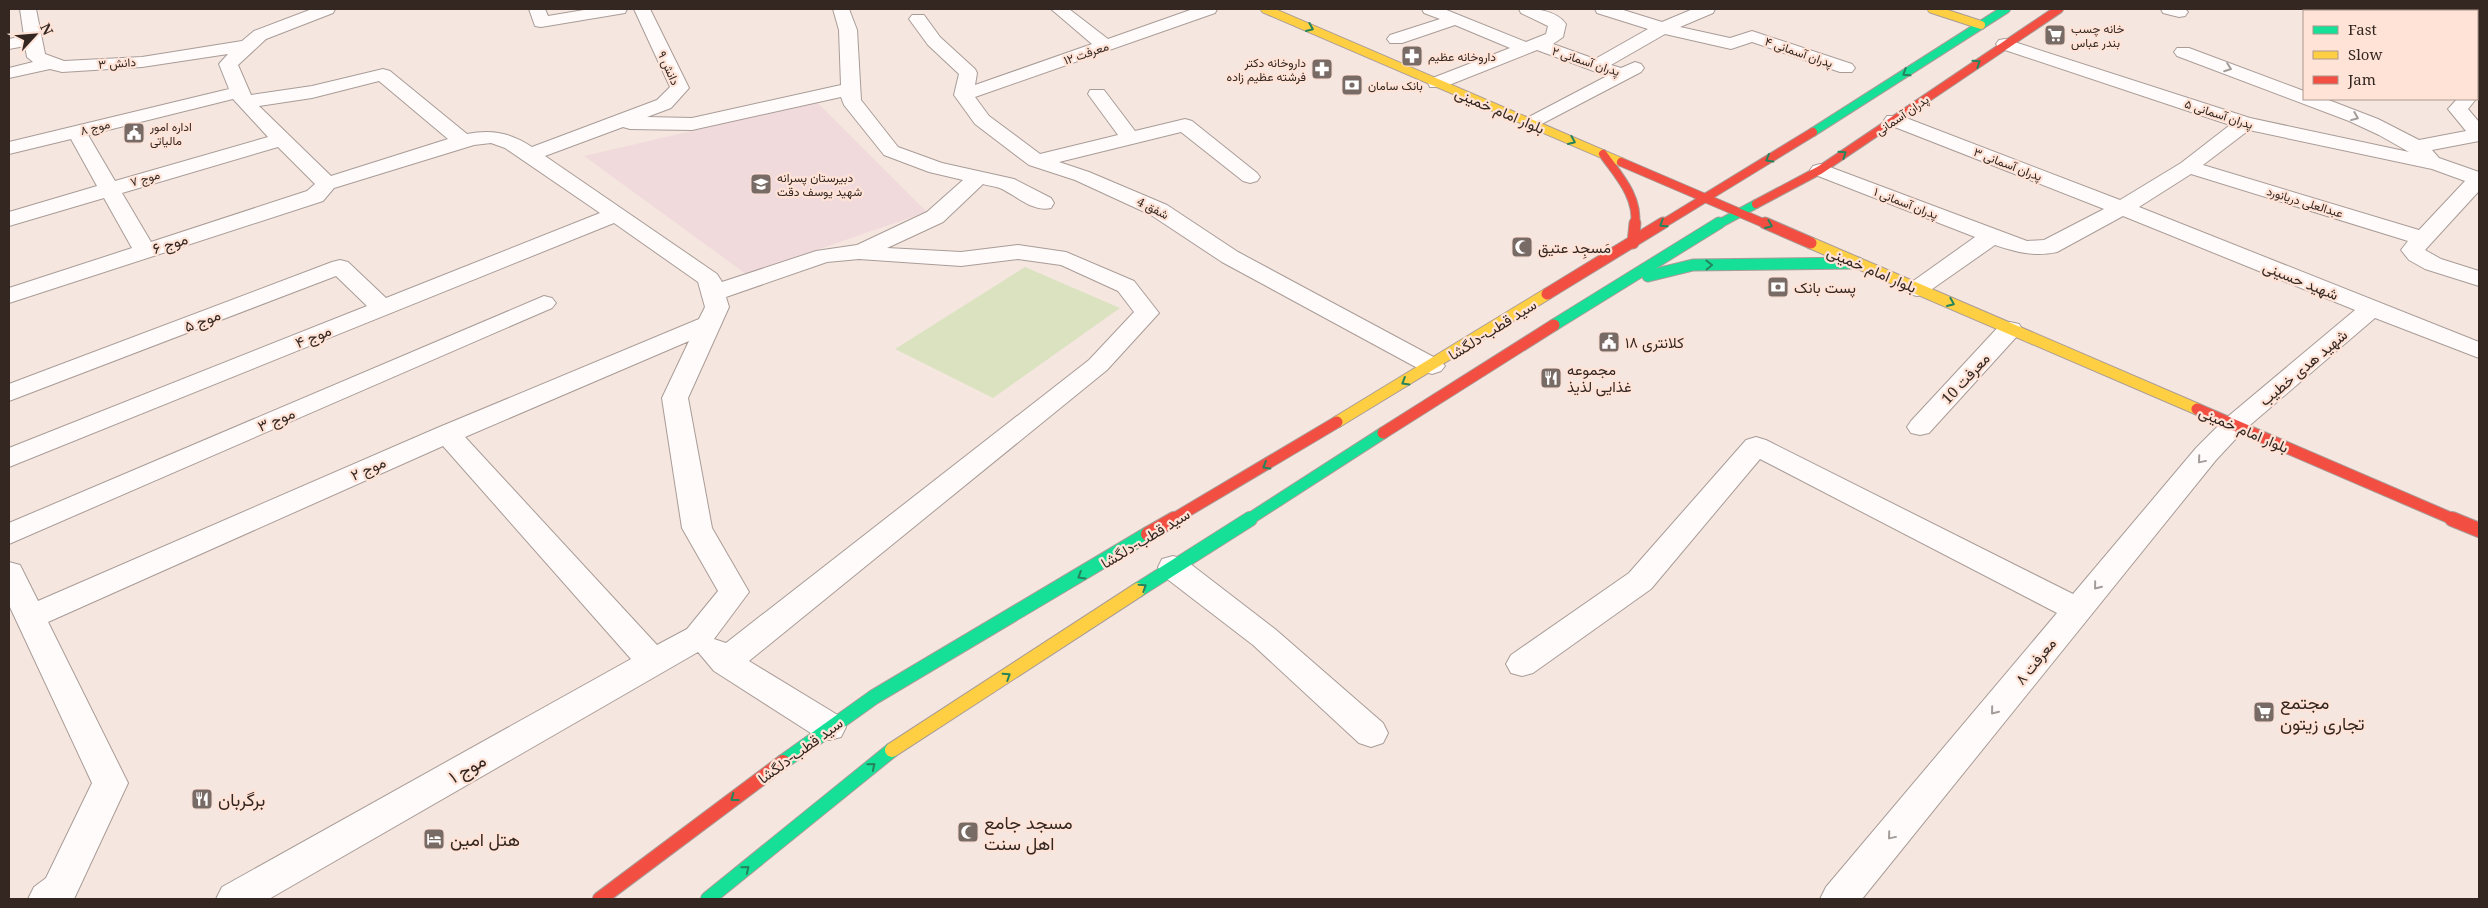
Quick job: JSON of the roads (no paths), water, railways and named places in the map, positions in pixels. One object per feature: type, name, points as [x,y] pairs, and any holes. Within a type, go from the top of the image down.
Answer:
[{"type":"main road","name":"بلوار امام خمینی","points":[[1265,9],[2479,530]]},
{"type":"main road","points":[[1932,9],[1981,25]]},
{"type":"main road","points":[[1704,197],[1796,143],[2006,9]]},
{"type":"main road","name":"پدران آسمانی","points":[[1739,212],[1820,170],[2005,44],[2060,9]]},
{"type":"main road","points":[[1603,154],[1625,184],[1637,211],[1633,243]]},
{"type":"main road","name":"سید قطب-دلگشا","points":[[600,899],[829,727],[874,697],[1320,438],[1704,197]]},
{"type":"main road","name":"سید قطب-دلگشا","points":[[708,899],[898,745],[1173,567],[1341,454],[1627,282],[1705,231],[1739,212]]},
{"type":"main road","points":[[1627,282],[1693,265],[1858,263]]},
{"type":"street","points":[[28,9],[36,57],[52,63]]},
{"type":"street","points":[[327,9],[260,35],[228,64],[242,97],[327,184]]},
{"type":"street","points":[[537,9],[541,22],[619,9]]},
{"type":"street","name":"دانش ۹","points":[[616,123],[664,104],[680,88],[642,9]]},
{"type":"street","points":[[841,9],[848,30],[851,101],[891,151],[936,168],[1007,183],[1043,203]]},
{"type":"street","points":[[1060,9],[1106,46]]},
{"type":"street","name":"معرفت ۱۲","points":[[963,95],[1209,9]]},
{"type":"street","name":"پدران آسمانی ۲","points":[[1430,9],[1454,20],[1531,46],[1595,66],[1629,72],[1532,123]]},
{"type":"street","points":[[1603,9],[1663,28]]},
{"type":"street","points":[[1595,66],[1663,28],[1707,9]]},
{"type":"street","points":[[1438,83],[1554,37],[1557,24],[1534,10]]},
{"type":"street","points":[[918,19],[934,41],[968,73],[963,95]]},
{"type":"street","points":[[1396,39],[1454,20]]},
{"type":"street","name":"پدران آسمانی ۴","points":[[1663,28],[1731,44],[1752,36],[1846,68]]},
{"type":"street","points":[[9,44],[32,39]]},
{"type":"street","name":"پدران آسمانی ۵","points":[[2005,44],[2245,123],[2438,164]]},
{"type":"street","name":"دانش ۳","points":[[52,63],[62,67],[142,62],[248,46]]},
{"type":"street","points":[[2183,52],[2303,97]]},
{"type":"street","points":[[9,73],[52,63]]},
{"type":"street","name":"موج ۸","points":[[9,148],[242,97],[312,92],[383,75],[463,141]]},
{"type":"street","points":[[530,155],[616,123],[692,124],[850,89]]},
{"type":"street","points":[[1097,94],[1130,138]]},
{"type":"street","name":"شفق 4","points":[[963,95],[982,120],[1036,161],[1082,176],[1159,210],[1230,257],[1432,366]]},
{"type":"street","points":[[2312,100],[2380,127],[2416,147],[2438,164],[2479,179],[2412,250],[2416,255],[2479,279]]},
{"type":"street","points":[[2416,147],[2479,134],[2458,109],[2466,100]]},
{"type":"street","name":"پدران آسمانی ۳","points":[[1894,120],[2122,208]]},
{"type":"street","name":"پدران آسمانی ۱","points":[[1820,170],[2026,248],[2049,247],[2122,208],[2188,167],[2245,123]]},
{"type":"street","points":[[1036,161],[1185,125],[1250,177]]},
{"type":"street","points":[[76,132],[145,252]]},
{"type":"street","name":"موج ۶","points":[[9,296],[315,196],[327,184],[484,136],[501,137],[617,214],[709,279],[713,294]]},
{"type":"street","name":"موج ۷","points":[[9,219],[282,139]]},
{"type":"street","name":"عبدالعلی دریانورد","points":[[2188,167],[2422,238]]},
{"type":"street","points":[[859,252],[935,217],[977,178]]},
{"type":"street","name":"شهید حسینی","points":[[2122,208],[2479,351]]},
{"type":"street","name":"موج ۴","points":[[9,458],[617,214]]},
{"type":"street","points":[[1917,289],[1992,236]]},
{"type":"street","points":[[725,662],[1098,365],[1147,313],[1126,286],[1066,259],[1018,252],[962,259],[908,257],[859,252],[824,256],[713,294],[717,307],[676,398],[697,528],[734,592],[698,637],[725,662],[829,727]]},
{"type":"street","name":"موج ۵","points":[[9,393],[340,267],[383,308]]},
{"type":"street","name":"موج ۳","points":[[9,534],[544,303]]},
{"type":"street","name":"شهید هدی خطیب","points":[[2234,425],[2371,309]]},
{"type":"street","name":"موج ۲","points":[[30,617],[446,434],[709,324]]},
{"type":"street","name":"معرفت 10","points":[[1920,427],[2010,329]]},
{"type":"street","name":"معرفت ۸","points":[[1839,899],[2206,454],[2234,425]]},
{"type":"street","points":[[446,434],[653,662]]},
{"type":"street","points":[[1522,664],[1640,581],[1756,446],[2078,610]]},
{"type":"street","points":[[1173,567],[1264,637],[1371,733]]},
{"type":"street","points":[[9,573],[110,783],[59,890],[47,899]]},
{"type":"street","name":"موج ۱","points":[[235,899],[698,637]]},
{"type":"place","name":"خانه چسب بندر عباس","points":[[2055,35]]},
{"type":"place","name":"داروخانه عظیم","points":[[1412,56]]},
{"type":"place","name":"داروخانه دکتر فرشته عظیم زاده","points":[[1322,69]]},
{"type":"place","name":"بانک سامان","points":[[1352,85]]},
{"type":"place","name":"اداره امور مالیاتی","points":[[134,133]]},
{"type":"place","name":"دبیرستان پسرانه شهید یوسف دقت","points":[[761,184]]},
{"type":"place","name":"مَسجِد عتیق","points":[[1522,247]]},
{"type":"place","name":"پست بانک","points":[[1778,287]]},
{"type":"place","name":"کلانتری ۱۸","points":[[1609,342]]},
{"type":"place","name":"مجموعه غذایی لذیذ","points":[[1551,378]]},
{"type":"place","name":"مجتمع تجاری زیتون","points":[[2264,712]]},
{"type":"place","name":"برگربان","points":[[202,799]]},
{"type":"place","name":"مسجد جامع اهل سنت","points":[[968,832]]},
{"type":"place","name":"هتل امین","points":[[434,839]]}]
